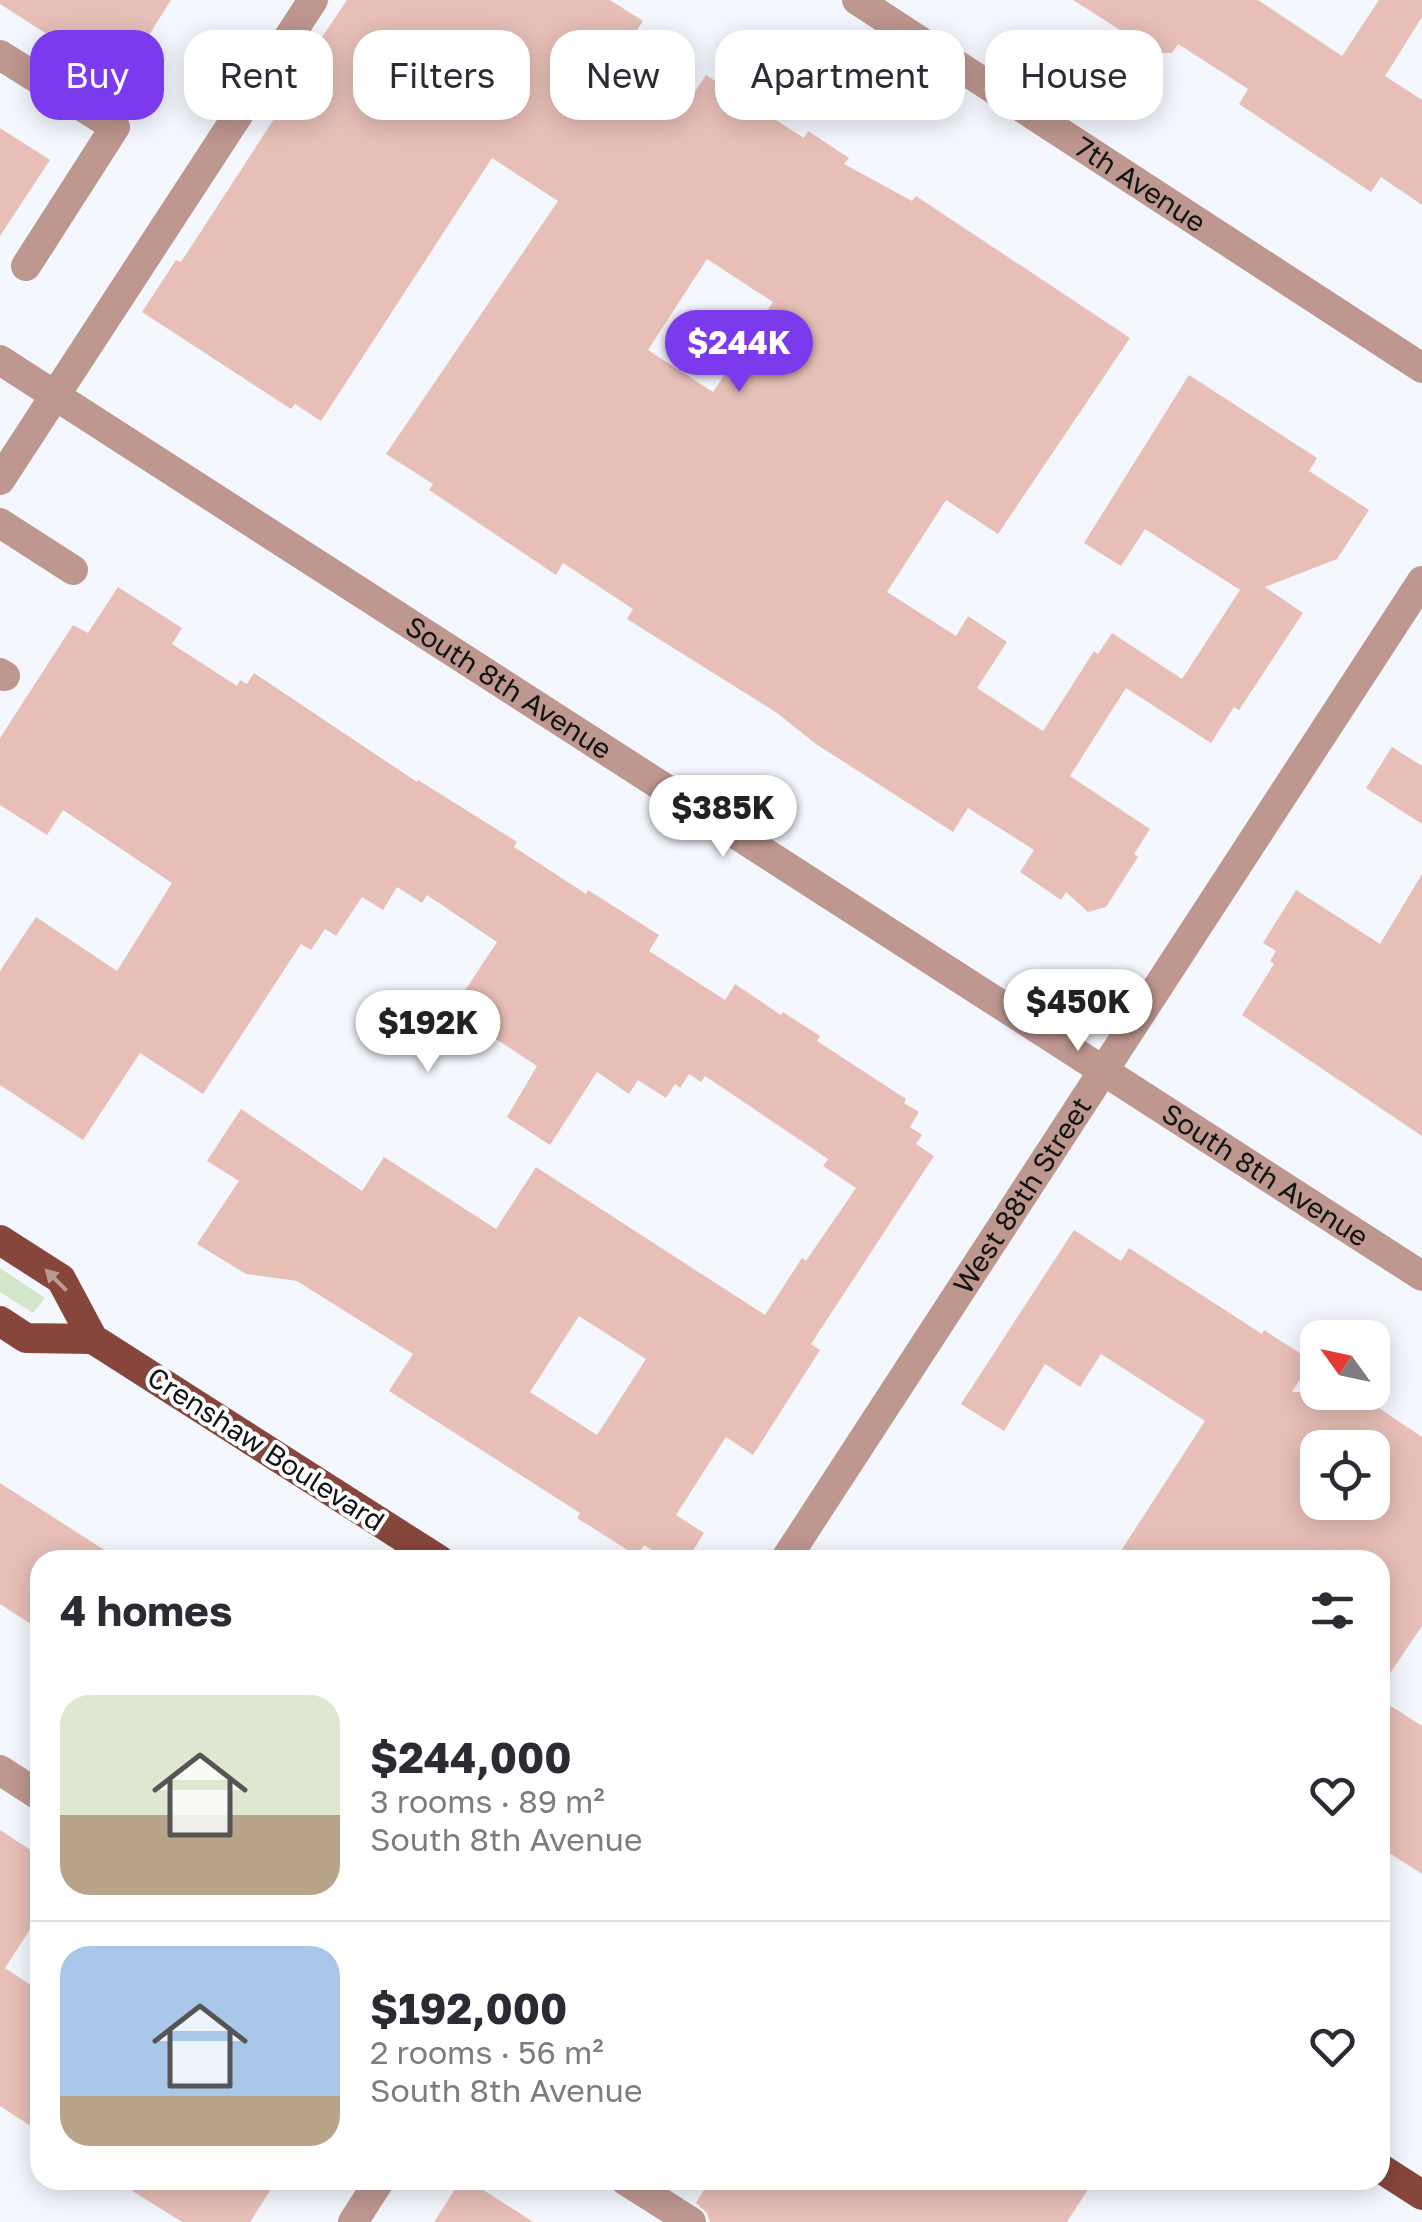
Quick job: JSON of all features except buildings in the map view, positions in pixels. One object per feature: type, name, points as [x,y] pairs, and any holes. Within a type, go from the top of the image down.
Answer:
[{"type":"main road","name":"Crenshaw Boulevard","points":[[0,1240],[61,1279],[93,1338],[423,1550]]},
{"type":"main road","points":[[0,1321],[26,1338],[93,1338]]},
{"type":"main road","points":[[1390,2174],[1422,2195]]},
{"type":"street","points":[[0,480],[313,0]]},
{"type":"street","name":"7th Avenue","points":[[857,0],[1422,368]]},
{"type":"street","points":[[0,55],[115,128],[26,266]]},
{"type":"street","name":"South 8th Avenue","points":[[0,360],[1422,1276]]},
{"type":"street","points":[[0,524],[74,570]]},
{"type":"street","name":"West 88th Street","points":[[792,1550],[1422,581]]},
{"type":"street","points":[[0,1770],[30,1790]]},
{"type":"street","points":[[353,2222],[374,2190]]},
{"type":"street","points":[[641,2190],[691,2222]]},
{"type":"green space","points":[[0,1268],[45,1298],[33,1313],[0,1292]]}]
